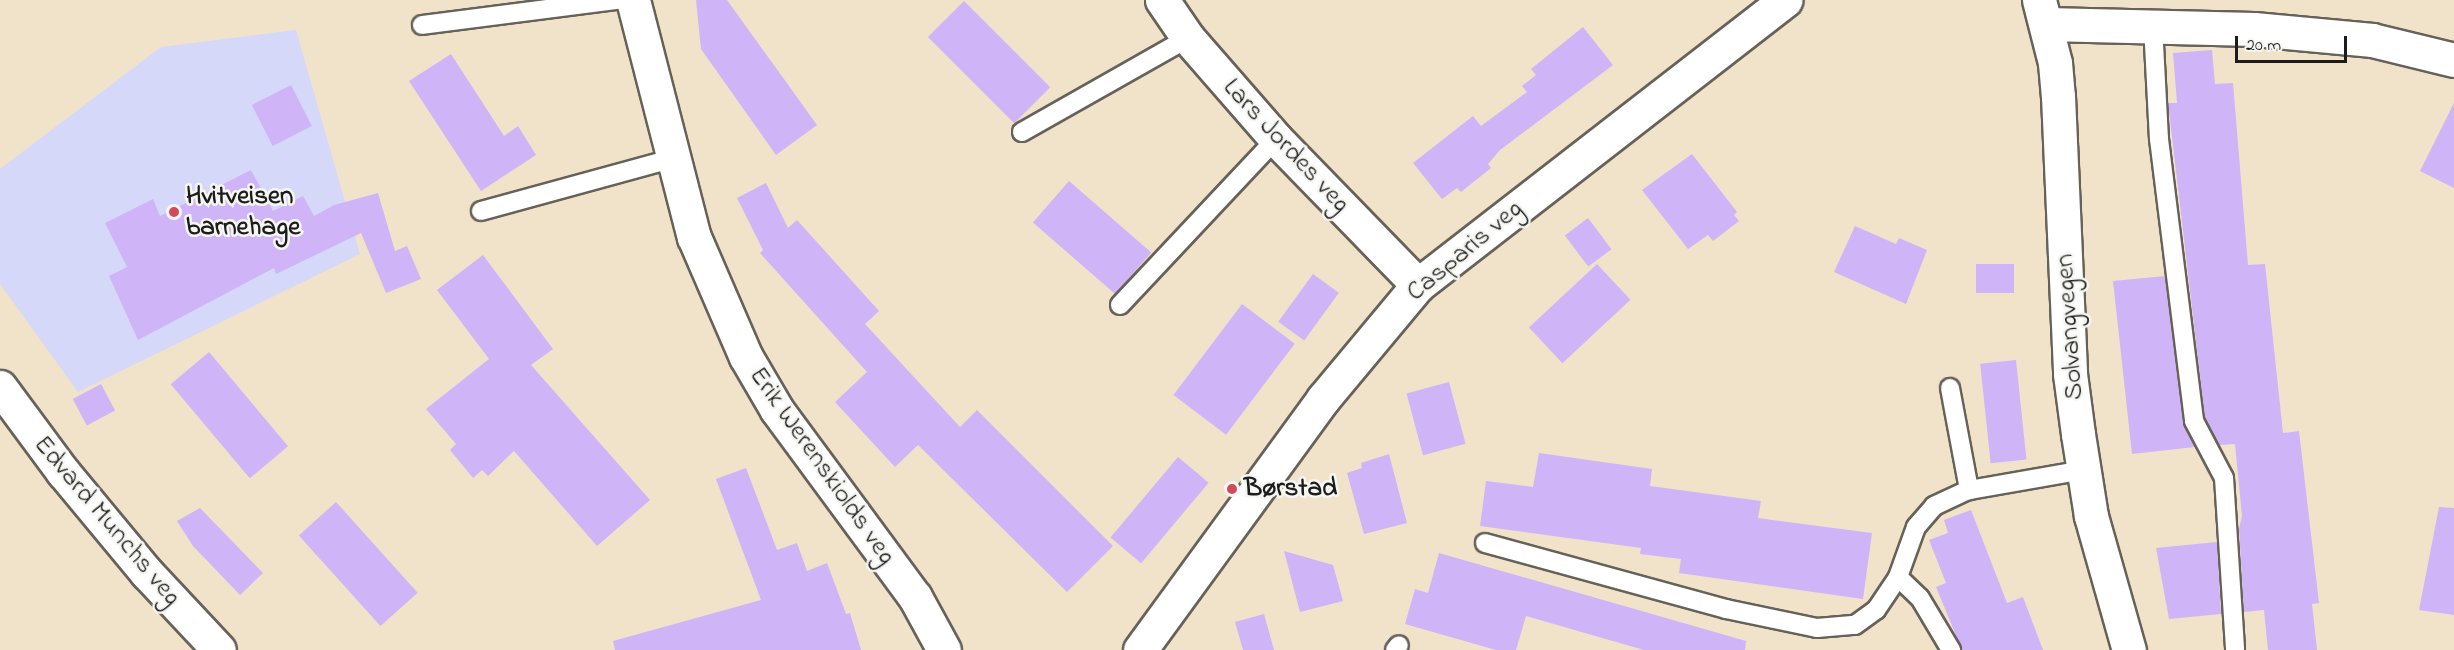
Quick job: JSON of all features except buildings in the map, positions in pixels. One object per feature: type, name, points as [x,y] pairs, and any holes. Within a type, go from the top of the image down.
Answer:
[{"type":"street","name":"Erik Werenskiolds veg","points":[[633,0],[671,159],[694,237],[746,357],[777,410],[915,597],[944,650]]},
{"type":"street","name":"Lars Jordes veg","points":[[1162,0],[1188,38],[1276,139],[1418,285]]},
{"type":"street","name":"Casparis veg","points":[[1140,650],[1323,399],[1418,285],[1786,0]]},
{"type":"street","points":[[2043,12],[2153,25],[2372,40],[2454,60]]},
{"type":"street","name":"Solvangvegen","points":[[2043,12],[2058,96],[2070,374],[2091,516],[2128,650]]},
{"type":"street","name":"Edvard Munchs veg","points":[[0,387],[109,527],[219,650]]},
{"type":"lane","points":[[422,25],[618,0]]},
{"type":"lane","points":[[2153,25],[2160,139],[2194,421],[2224,478],[2235,650]]},
{"type":"lane","points":[[1022,132],[1188,38]]},
{"type":"lane","points":[[1120,304],[1276,139]]},
{"type":"lane","points":[[481,211],[671,159]]},
{"type":"lane","points":[[1950,388],[1969,490]]},
{"type":"lane","points":[[1485,543],[1725,609],[1817,628],[1855,625],[1876,610],[1898,577],[1916,527],[1934,506],[1969,490],[2084,470]]},
{"type":"lane","points":[[1898,577],[1920,598],[1951,650]]},
{"type":"shaded area","name":"Hvitveisen barnehage","points":[[296,30],[360,254],[78,392],[0,284],[0,169],[161,47]]},
{"type":"place","name":"Hvitveisen barnehage","points":[[174,212]]},
{"type":"place","name":"Børstad","points":[[1232,489]]}]
